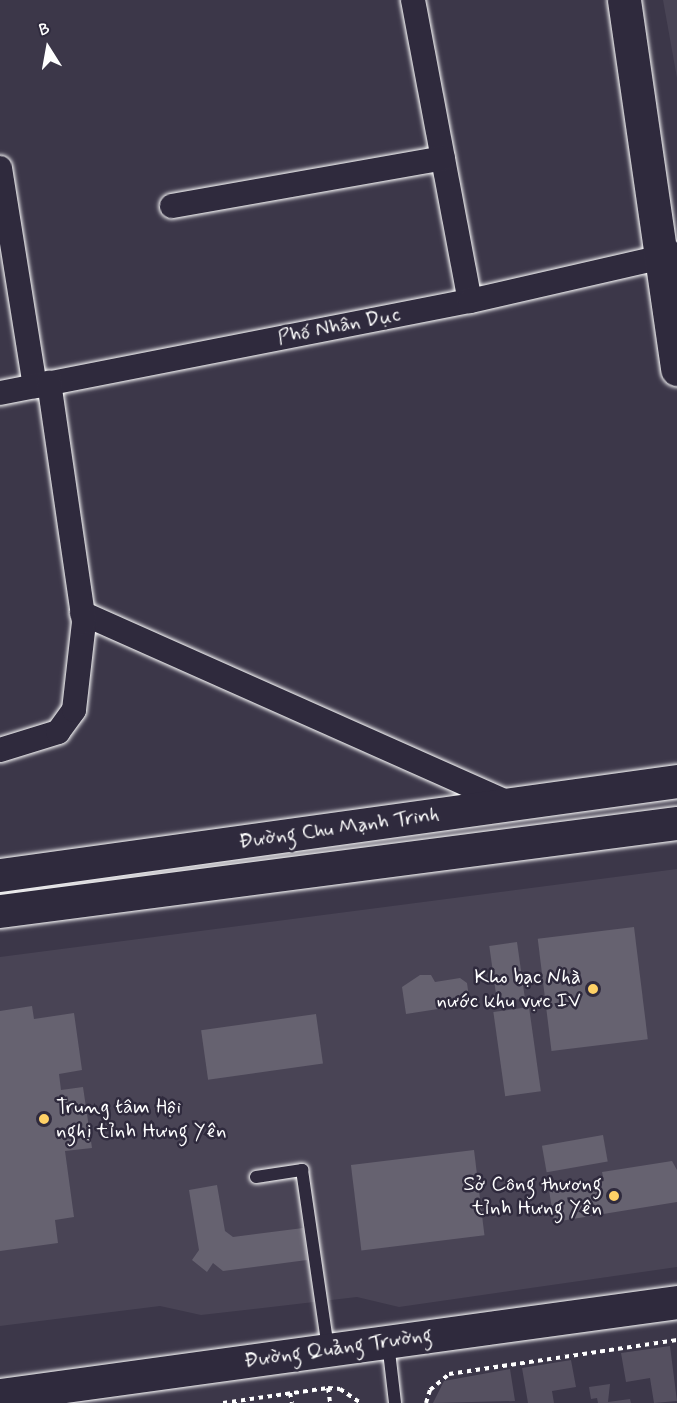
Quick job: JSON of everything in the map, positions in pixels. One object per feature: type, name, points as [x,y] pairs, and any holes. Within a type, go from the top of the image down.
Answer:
[{"type":"main road","points":[[624,0],[669,255],[677,369]]},
{"type":"main road","name":"Đường Chu Mạnh Trinh","points":[[0,875],[677,781]]},
{"type":"main road","name":"Đường Chu Mạnh Trinh","points":[[0,911],[677,823]]},
{"type":"main road","name":"Đường Quảng Trường","points":[[0,1395],[677,1302]]},
{"type":"street","points":[[413,0],[470,301]]},
{"type":"street","points":[[172,207],[443,158]]},
{"type":"street","points":[[0,168],[42,385],[85,633],[74,710],[67,725],[0,750]]},
{"type":"street","name":"Phố Nhân Dục","points":[[0,393],[470,301],[669,255]]},
{"type":"street","points":[[82,613],[512,805]]},
{"type":"lane","points":[[256,1176],[302,1170],[328,1349]]},
{"type":"lane","points":[[388,1342],[396,1403]]},
{"type":"path","points":[[426,1403],[429,1390],[449,1374],[676,1342]]},
{"type":"path","points":[[328,1388],[330,1403]]},
{"type":"path","points":[[222,1403],[252,1401],[328,1388],[340,1389],[361,1403]]},
{"type":"path","points":[[290,1393],[292,1403]]},
{"type":"shaded area","points":[[663,0],[677,0],[677,78]]},
{"type":"shaded area","points":[[677,869],[677,1267],[399,1307],[357,1297],[201,1315],[160,1306],[0,1326],[0,957]]},
{"type":"shaded area","points":[[670,1346],[677,1401],[654,1403],[650,1378],[626,1382],[621,1353]]},
{"type":"shaded area","points":[[571,1360],[576,1387],[552,1391],[554,1403],[528,1403],[522,1368]]},
{"type":"shaded area","points":[[510,1369],[515,1401],[433,1403],[444,1381]]},
{"type":"shaded area","points":[[610,1384],[608,1402],[630,1399],[631,1403],[598,1403],[597,1398],[591,1399],[589,1387]]},
{"type":"building","name":"Kho bạc Nhà nước khu vực IV","points":[[634,927],[648,1039],[551,1051],[538,939]]},
{"type":"building","points":[[517,942],[525,998],[497,1002],[489,946]]},
{"type":"building","points":[[420,975],[431,975],[435,982],[460,978],[467,983],[470,1004],[406,1014],[402,987]]},
{"type":"building","name":"Trung tâm Hội nghị tỉnh Hưng Yên","points":[[32,1006],[34,1019],[74,1013],[82,1070],[59,1074],[61,1090],[83,1087],[92,1148],[65,1151],[74,1217],[55,1220],[58,1243],[0,1251],[0,1011]]},
{"type":"building","points":[[529,1007],[541,1091],[505,1096],[493,1012]]},
{"type":"building","points":[[316,1014],[323,1064],[208,1080],[201,1030]]},
{"type":"building","points":[[603,1135],[608,1162],[547,1172],[542,1146]]},
{"type":"building","points":[[474,1150],[484,1235],[361,1250],[351,1165]]},
{"type":"building","name":"Sở Công thương tỉnh Hưng Yên","points":[[672,1161],[677,1170],[677,1202],[554,1222],[549,1190],[604,1181],[602,1172]]},
{"type":"building","points":[[217,1185],[225,1231],[233,1237],[303,1228],[307,1260],[223,1271],[213,1263],[207,1272],[192,1260],[199,1250],[189,1190]]},
{"type":"place","name":"Kho bạc Nhà nước khu vực IV","points":[[593,989]]},
{"type":"place","name":"Trung tâm Hội nghị tỉnh Hưng Yên","points":[[44,1119]]},
{"type":"place","name":"Sở Công thương tỉnh Hưng Yên","points":[[614,1196]]}]
